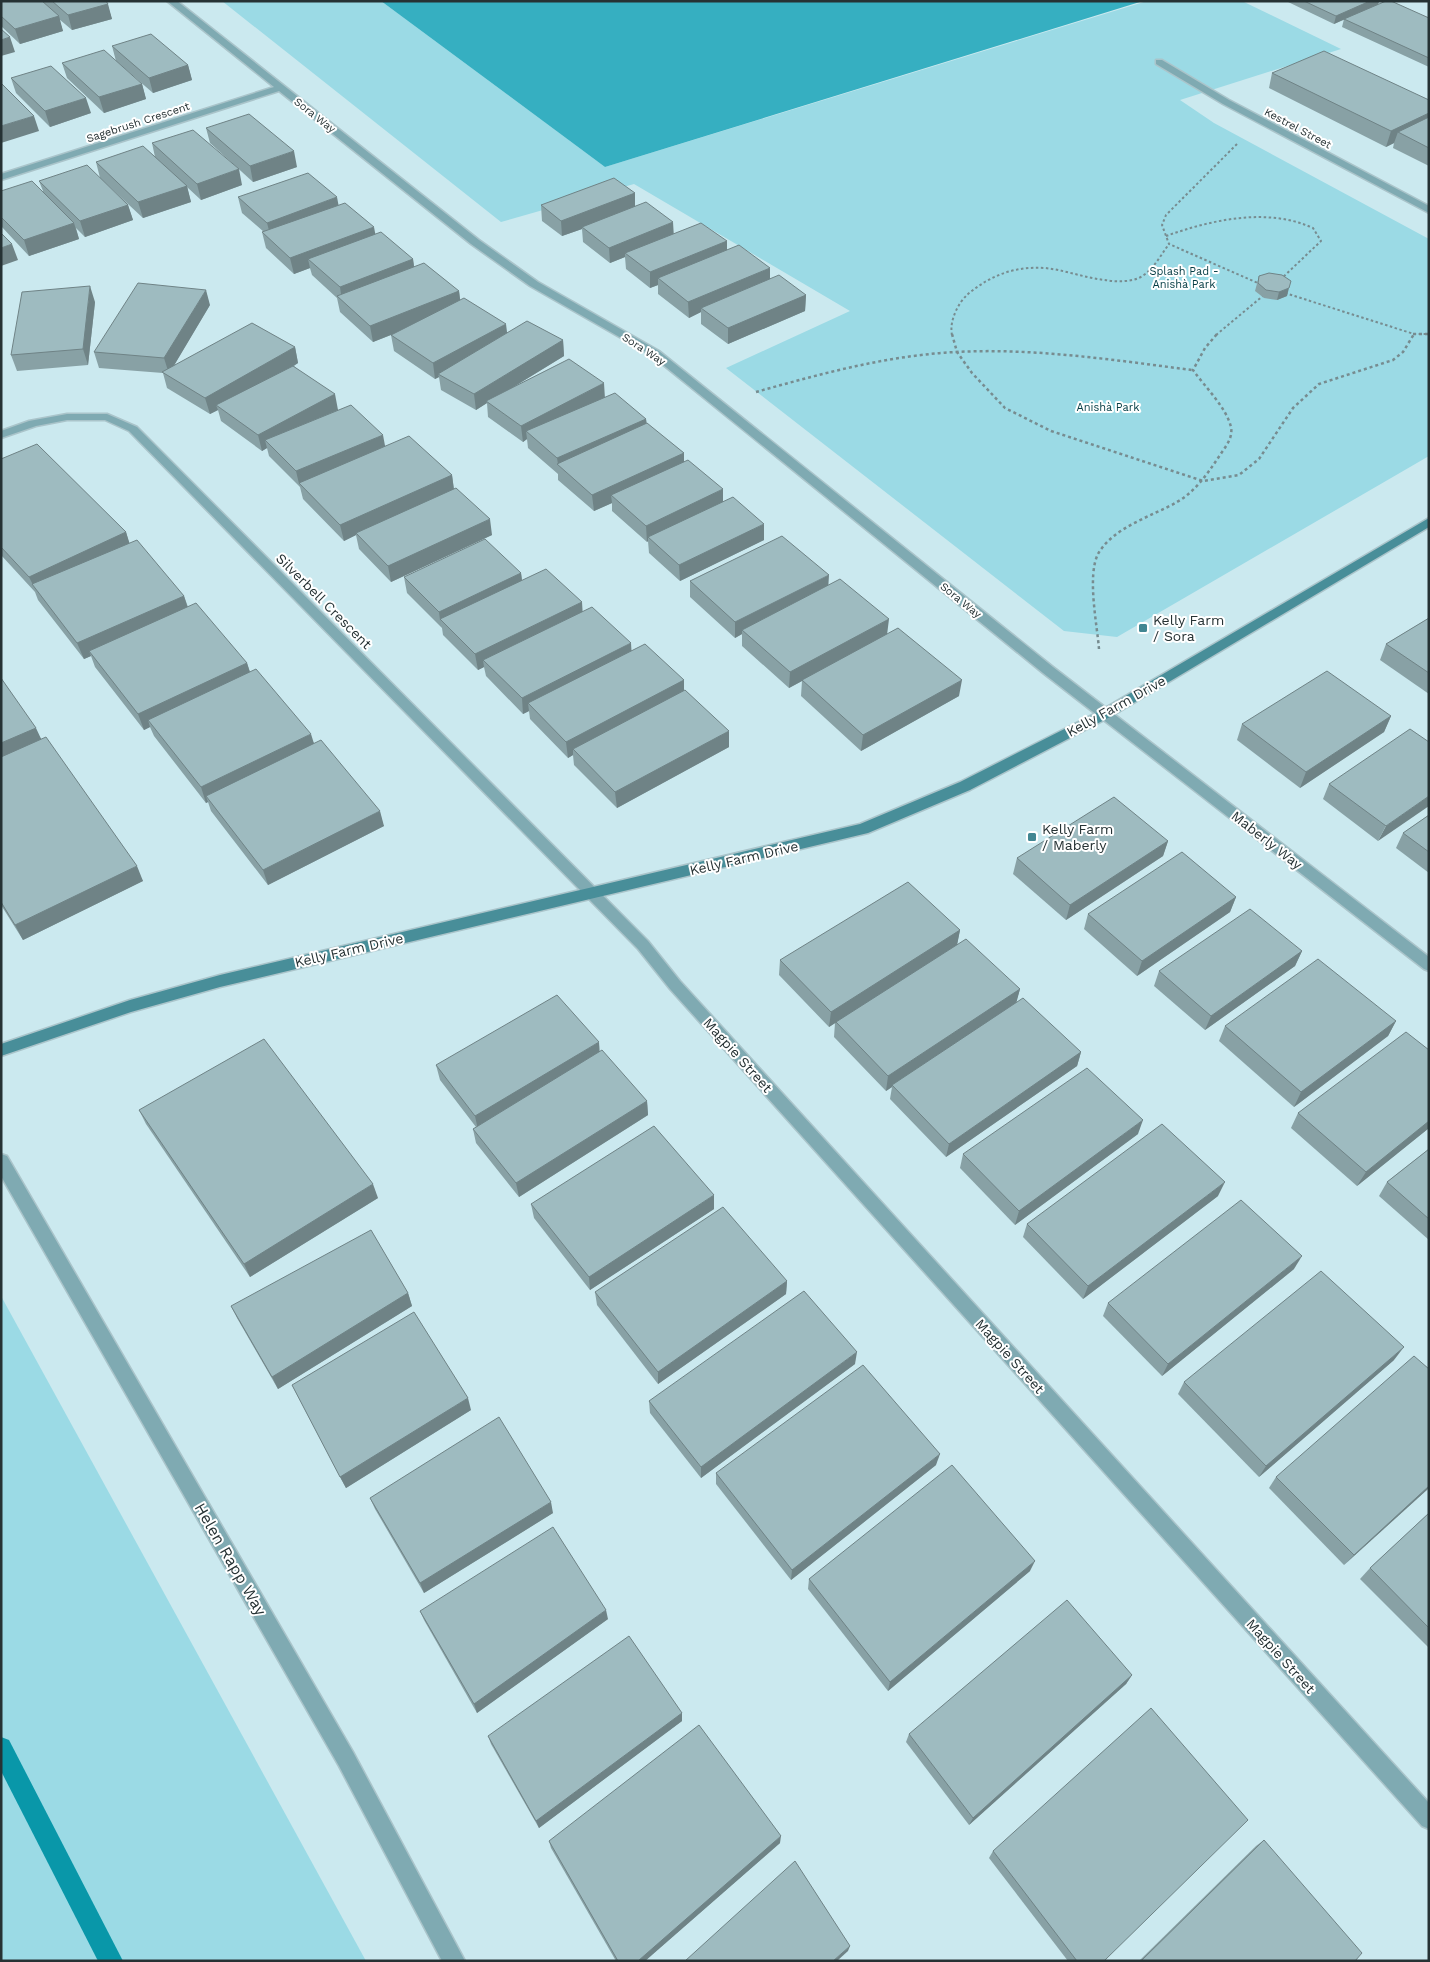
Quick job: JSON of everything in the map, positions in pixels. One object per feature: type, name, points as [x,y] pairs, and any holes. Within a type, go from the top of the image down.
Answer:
[{"type":"street","name":"Sora Way","points":[[171,1],[475,242],[534,284],[655,353],[1105,714]]},
{"type":"street","name":"Kestrel Street","points":[[1159,62],[1262,121],[1429,210]]},
{"type":"street","name":"Sagebrush Crescent","points":[[1,177],[281,88]]},
{"type":"street","name":"Silverbell Crescent","points":[[1,435],[33,423],[68,416],[107,417],[133,429],[591,892]]},
{"type":"street","name":"Kelly Farm Drive","points":[[1,1050],[130,1006],[220,981],[863,829],[965,786],[1105,714],[1429,522]]},
{"type":"street","name":"Maberly Way","points":[[1105,714],[1429,965]]},
{"type":"street","name":"Magpie Street","points":[[591,892],[643,945],[674,985],[1429,1819]]},
{"type":"street","name":"Helen Rapp Way","points":[[1,1162],[346,1759],[454,1961]]},
{"type":"path","points":[[1262,121],[1166,215],[1162,225],[1169,244],[1264,285]]},
{"type":"path","points":[[1166,236],[1190,227],[1229,219],[1289,222],[1312,227],[1318,232],[1321,241],[1277,283]]},
{"type":"path","points":[[1169,244],[1148,272],[1127,280],[1111,282],[1039,268],[1006,272],[984,281],[964,298],[954,315],[951,332],[957,352],[972,373],[1006,408],[1051,430],[1203,481],[1239,474],[1259,459],[1293,408],[1319,384],[1392,360],[1403,352],[1414,334]]},
{"type":"path","points":[[1281,292],[1414,334],[1429,334]]},
{"type":"path","points":[[1193,370],[1197,358],[1231,320],[1265,294]]},
{"type":"path","points":[[751,393],[846,367],[957,352],[1067,355],[1193,370],[1219,402],[1231,428],[1231,438],[1203,481],[1177,502],[1157,510],[1121,531],[1095,560],[1093,569],[1099,649]]},
{"type":"green space","name":"Anishà Park","points":[[222,1],[381,1],[605,167],[1147,1],[1242,1],[1341,49],[1180,100],[1214,123],[1429,239],[1429,456],[1117,637],[1064,631],[726,368],[850,311],[634,184],[501,222]]},
{"type":"green space","points":[[1,1296],[366,1961],[1,1961]]},
{"type":"shaded area","points":[[381,1],[1143,1],[605,167]]},
{"type":"building","points":[[1,1],[42,1],[59,16],[15,29],[1,16]]},
{"type":"building","points":[[52,1],[106,1],[108,4],[68,15]]},
{"type":"building","points":[[1304,1],[1370,1],[1336,16]]},
{"type":"building","points":[[1386,1],[1391,1],[1429,18],[1429,58],[1344,19]]},
{"type":"building","points":[[1,29],[10,37],[1,40]]},
{"type":"building","points":[[151,34],[188,65],[149,78],[112,46]]},
{"type":"building","points":[[104,50],[142,84],[99,97],[62,63]]},
{"type":"building","points":[[1324,51],[1429,100],[1429,113],[1391,131],[1272,73]]},
{"type":"building","points":[[51,66],[86,98],[45,111],[11,78]]},
{"type":"building","points":[[1,83],[34,116],[1,126]]},
{"type":"building","points":[[249,114],[294,151],[250,166],[206,128]]},
{"type":"building","points":[[1429,117],[1429,148],[1398,132]]},
{"type":"building","points":[[193,130],[239,169],[197,184],[152,143]]},
{"type":"building","points":[[143,146],[187,186],[138,202],[96,162]]},
{"type":"building","points":[[87,165],[128,205],[80,221],[39,181]]},
{"type":"building","points":[[308,173],[337,197],[267,223],[238,197]]},
{"type":"building","points":[[614,178],[635,193],[561,221],[541,205]]},
{"type":"building","points":[[32,181],[74,223],[24,240],[1,217],[1,191]]},
{"type":"building","points":[[646,202],[673,222],[609,248],[582,227]]},
{"type":"building","points":[[345,203],[374,227],[290,258],[262,232]]},
{"type":"building","points":[[701,223],[727,241],[650,272],[625,253]]},
{"type":"building","points":[[381,232],[413,259],[340,287],[308,259]]},
{"type":"building","points":[[1,233],[12,244],[1,248]]},
{"type":"building","points":[[739,245],[770,268],[688,302],[658,278]]},
{"type":"building","points":[[424,263],[459,291],[370,326],[337,296]]},
{"type":"building","points":[[1269,273],[1282,275],[1291,281],[1289,288],[1279,292],[1266,290],[1258,283],[1259,276]]},
{"type":"building","points":[[779,275],[806,295],[728,328],[701,308]]},
{"type":"building","points":[[138,283],[206,290],[164,358],[94,352]]},
{"type":"building","points":[[90,286],[83,349],[11,355],[22,292]]},
{"type":"building","points":[[464,298],[506,324],[433,363],[391,335]]},
{"type":"building","points":[[527,321],[563,340],[474,394],[438,374]]},
{"type":"building","points":[[252,323],[295,347],[205,398],[162,372]]},
{"type":"building","points":[[569,359],[604,383],[521,426],[486,401]]},
{"type":"building","points":[[293,366],[335,394],[258,435],[216,405]]},
{"type":"building","points":[[615,393],[646,419],[557,458],[526,431]]},
{"type":"building","points":[[351,405],[383,435],[296,471],[265,440]]},
{"type":"building","points":[[647,423],[684,453],[592,495],[557,464]]},
{"type":"building","points":[[409,436],[452,475],[340,525],[299,483]]},
{"type":"building","points":[[37,444],[126,532],[29,577],[1,547],[1,459]]},
{"type":"building","points":[[688,460],[723,489],[646,526],[611,495]]},
{"type":"building","points":[[456,488],[490,519],[388,566],[356,533]]},
{"type":"building","points":[[733,497],[764,524],[679,565],[648,537]]},
{"type":"building","points":[[782,536],[829,575],[735,622],[690,581]]},
{"type":"building","points":[[485,539],[521,573],[439,612],[404,577]]},
{"type":"building","points":[[137,540],[184,596],[77,643],[32,584]]},
{"type":"building","points":[[546,569],[582,602],[475,654],[440,619]]},
{"type":"building","points":[[840,579],[889,619],[790,672],[742,630]]},
{"type":"building","points":[[196,603],[247,663],[138,714],[89,651]]},
{"type":"building","points":[[592,607],[631,643],[522,698],[483,660]]},
{"type":"building","points":[[1429,618],[1429,673],[1386,644]]},
{"type":"building","points":[[898,628],[962,680],[863,735],[802,680]]},
{"type":"building","points":[[645,644],[684,680],[566,742],[528,703]]},
{"type":"building","points":[[256,669],[311,734],[201,787],[148,720]]},
{"type":"building","points":[[1327,671],[1391,716],[1306,772],[1242,724]]},
{"type":"building","points":[[1,678],[36,728],[1,743]]},
{"type":"building","points":[[685,690],[729,731],[615,792],[573,749]]},
{"type":"building","points":[[1410,729],[1429,742],[1429,796],[1386,826],[1329,784]]},
{"type":"building","points":[[46,737],[137,866],[15,925],[1,902],[1,757]]},
{"type":"building","points":[[321,740],[380,811],[263,870],[206,796]]},
{"type":"building","points":[[1114,797],[1168,841],[1070,905],[1017,858]]},
{"type":"building","points":[[1429,815],[1429,852],[1403,833]]},
{"type":"building","points":[[1182,852],[1236,897],[1142,961],[1088,914]]},
{"type":"building","points":[[908,882],[960,930],[831,1012],[780,960]]},
{"type":"building","points":[[1250,909],[1302,951],[1211,1016],[1159,971]]},
{"type":"building","points":[[966,939],[1020,989],[888,1076],[836,1022]]},
{"type":"building","points":[[1318,959],[1396,1021],[1301,1092],[1225,1026]]},
{"type":"building","points":[[557,995],[599,1042],[475,1116],[436,1065]]},
{"type":"building","points":[[1023,998],[1081,1052],[949,1144],[892,1085]]},
{"type":"building","points":[[1406,1032],[1429,1050],[1429,1121],[1366,1172],[1298,1113]]},
{"type":"building","points":[[264,1039],[373,1184],[244,1264],[139,1110]]},
{"type":"building","points":[[602,1050],[647,1101],[516,1183],[473,1129]]},
{"type":"building","points":[[1087,1068],[1143,1120],[1019,1211],[963,1154]]},
{"type":"building","points":[[1162,1124],[1225,1182],[1088,1286],[1027,1224]]},
{"type":"building","points":[[654,1126],[714,1195],[589,1277],[531,1204]]},
{"type":"building","points":[[1429,1149],[1429,1219],[1387,1182]]},
{"type":"building","points":[[1241,1200],[1302,1256],[1168,1364],[1108,1303]]},
{"type":"building","points":[[723,1207],[787,1281],[658,1372],[595,1292]]},
{"type":"building","points":[[371,1230],[408,1293],[272,1377],[231,1306]]},
{"type":"building","points":[[1321,1271],[1404,1347],[1266,1466],[1184,1382]]},
{"type":"building","points":[[804,1291],[857,1352],[701,1467],[649,1401]]},
{"type":"building","points":[[414,1312],[468,1398],[340,1477],[292,1385]]},
{"type":"building","points":[[1414,1356],[1429,1369],[1429,1486],[1354,1555],[1276,1477]]},
{"type":"building","points":[[863,1365],[940,1454],[792,1570],[716,1473]]},
{"type":"building","points":[[499,1417],[551,1502],[420,1583],[370,1498]]},
{"type":"building","points":[[952,1465],[1035,1561],[890,1682],[809,1579]]},
{"type":"building","points":[[1429,1513],[1429,1628],[1370,1568]]},
{"type":"building","points":[[553,1527],[606,1610],[474,1704],[420,1611]]},
{"type":"building","points":[[1067,1600],[1132,1675],[973,1818],[909,1734]]},
{"type":"building","points":[[629,1636],[682,1713],[536,1821],[488,1736]]},
{"type":"building","points":[[1151,1708],[1248,1820],[1104,1961],[1077,1961],[993,1851]]},
{"type":"building","points":[[699,1725],[781,1836],[638,1961],[618,1961],[549,1841]]},
{"type":"building","points":[[1264,1840],[1362,1953],[1355,1961],[1141,1961]]},
{"type":"building","points":[[795,1861],[850,1946],[833,1961],[685,1961]]},
{"type":"waterway","points":[[1,1748],[111,1961]]},
{"type":"place","name":"Kelly Farm / Sora","points":[[1143,628]]},
{"type":"place","name":"Kelly Farm / Maberly","points":[[1032,837]]},
{"type":"park label","name":"Splash Pad - Anishà Park","points":[[1184,277]]}]
